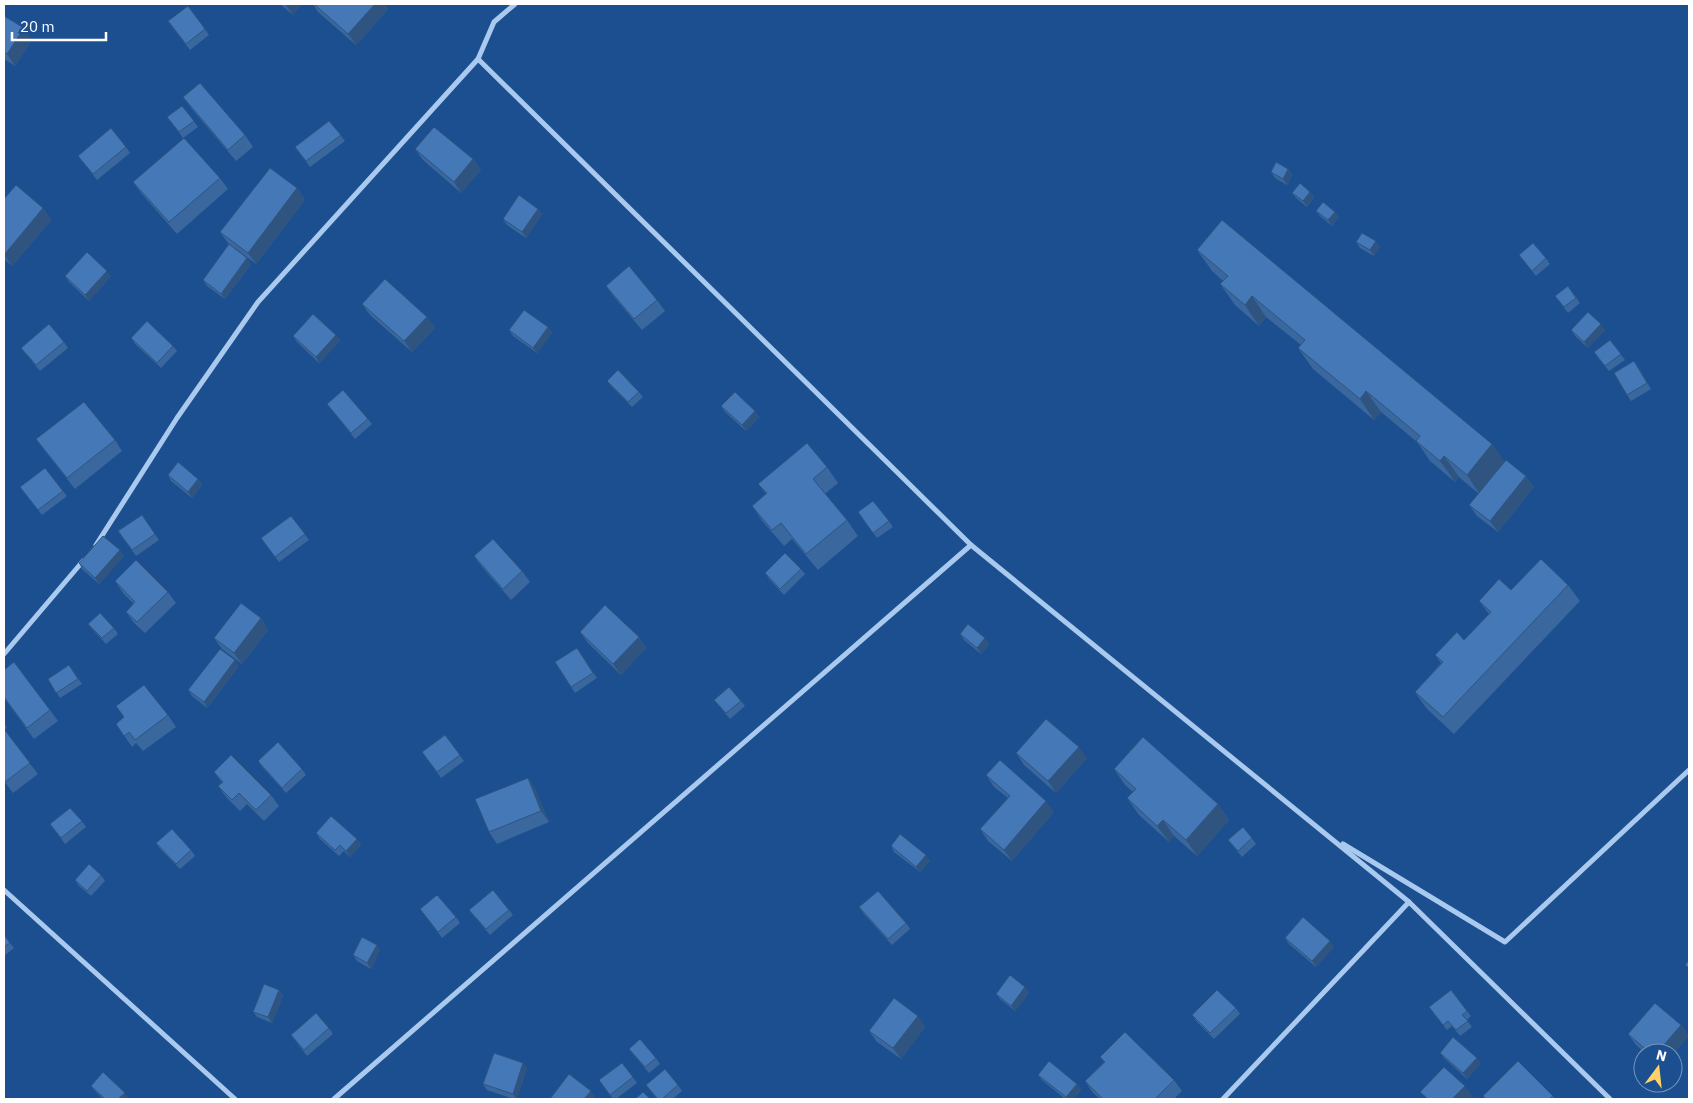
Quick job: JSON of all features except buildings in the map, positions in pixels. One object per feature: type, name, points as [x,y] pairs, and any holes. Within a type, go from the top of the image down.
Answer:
[{"type":"street","points":[[92,550],[177,418],[258,302],[478,59],[494,22],[515,4]]},
{"type":"street","points":[[478,59],[970,544],[1409,902],[1610,1099]]},
{"type":"street","points":[[334,1099],[970,544]]},
{"type":"street","points":[[4,654],[86,557]]},
{"type":"street","points":[[1327,835],[1505,942],[1689,770]]},
{"type":"street","points":[[4,890],[235,1099]]},
{"type":"street","points":[[1223,1099],[1409,902]]}]
